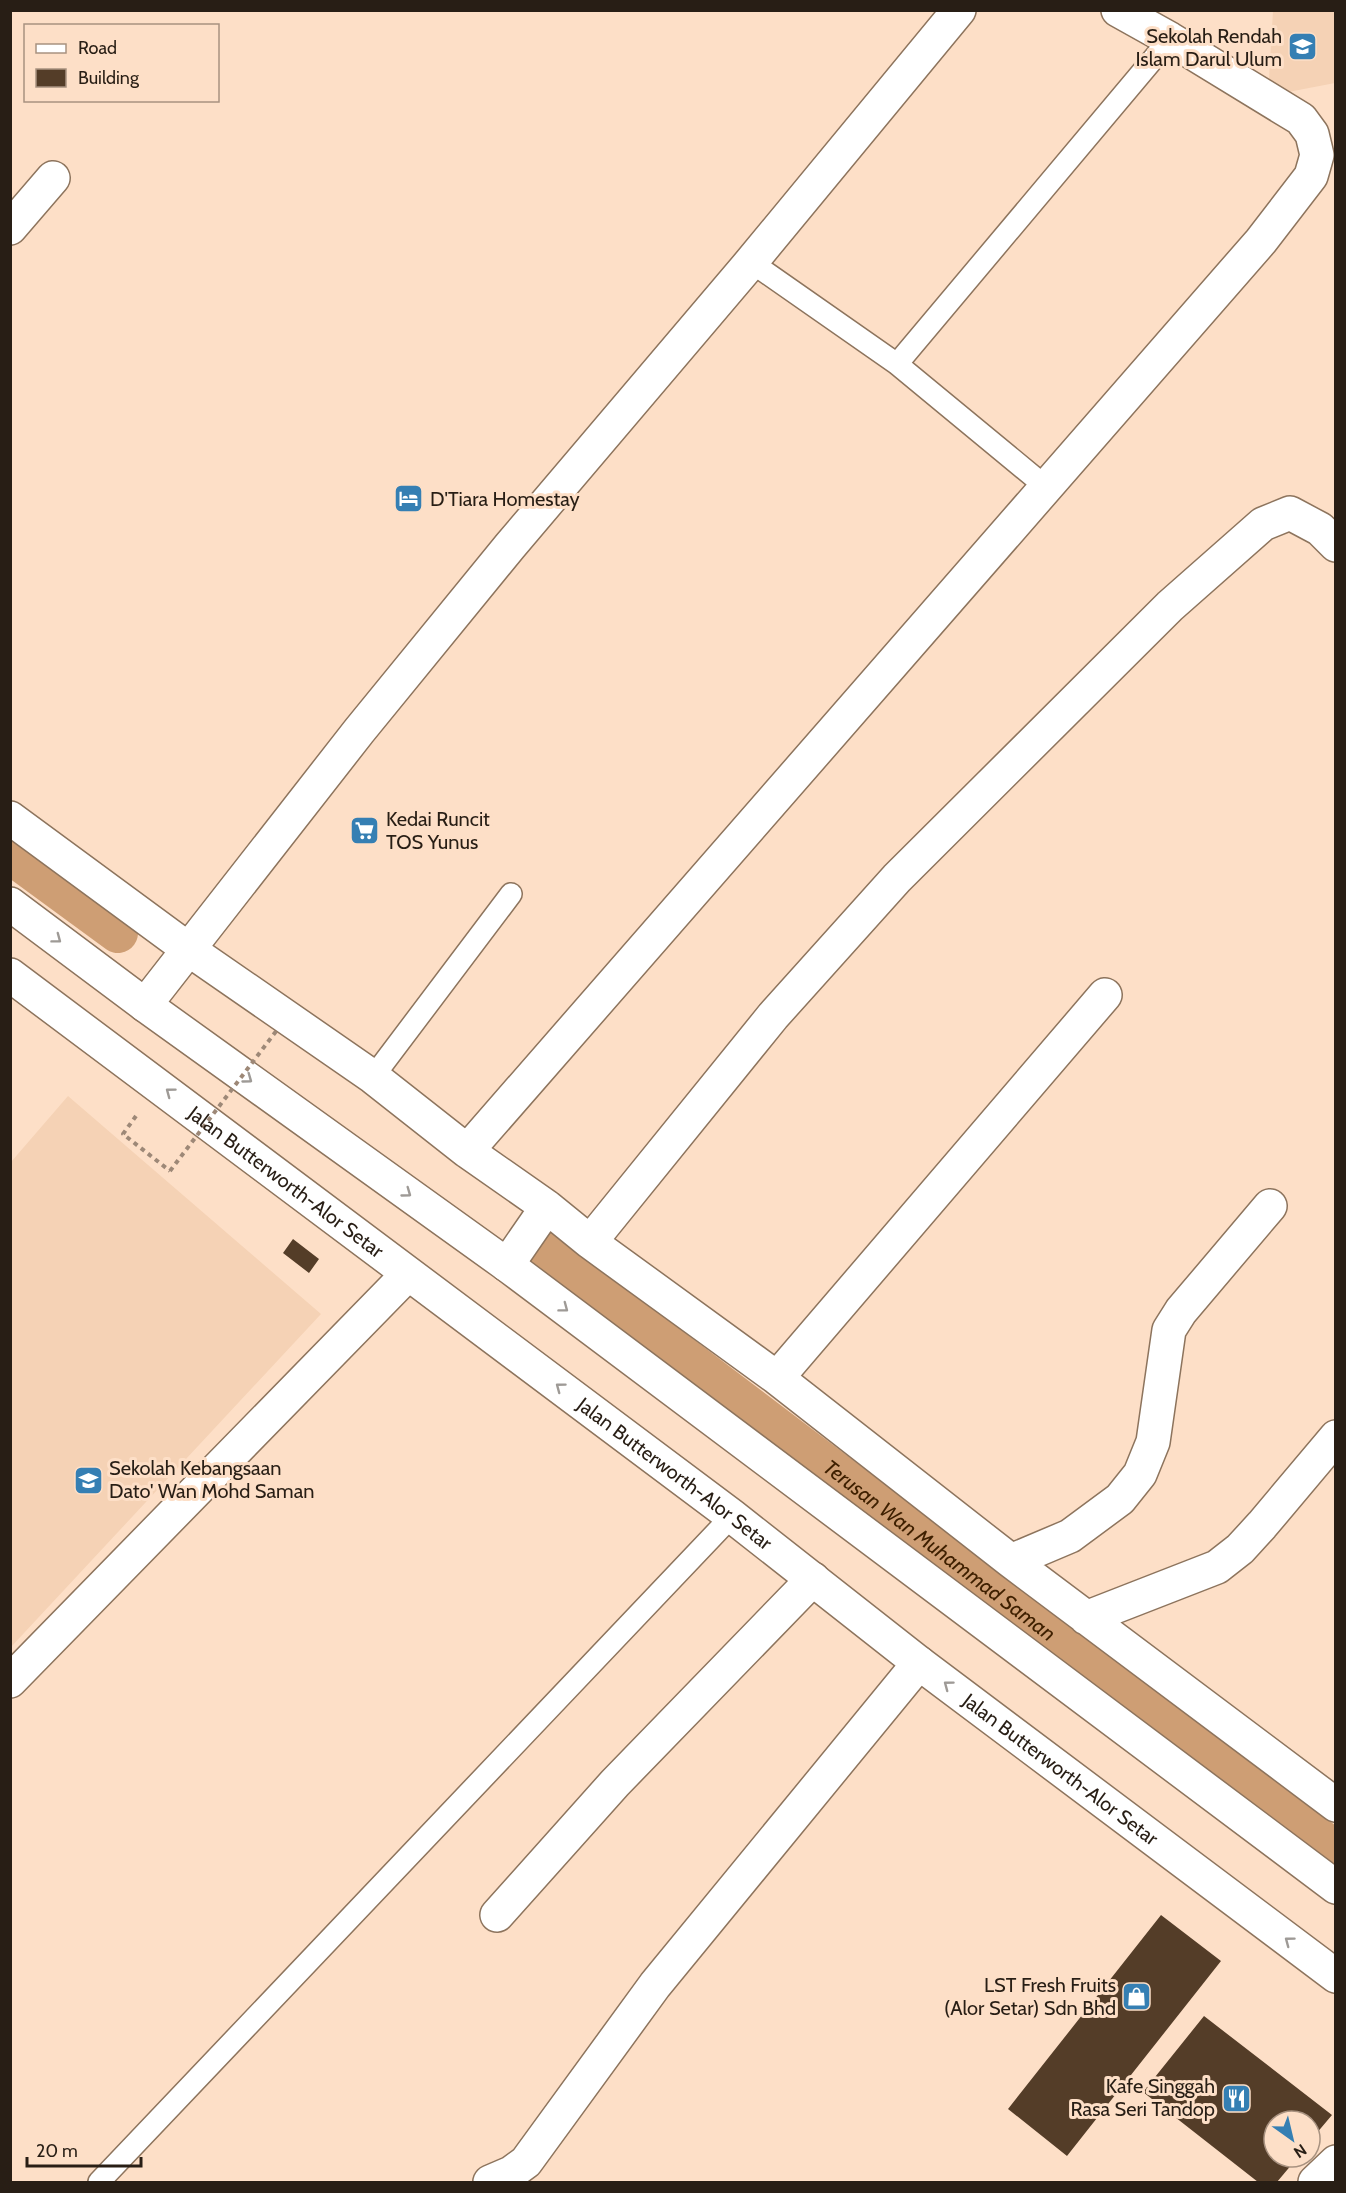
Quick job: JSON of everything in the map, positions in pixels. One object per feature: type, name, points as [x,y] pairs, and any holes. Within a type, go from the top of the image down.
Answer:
[{"type":"street","points":[[145,1005],[359,731],[502,555],[751,262],[960,10]]},
{"type":"street","points":[[467,1151],[1261,242],[1311,177],[1317,155],[1312,134],[1300,119],[1170,39],[1118,10]]},
{"type":"street","points":[[10,228],[53,178]]},
{"type":"street","points":[[590,1242],[773,1016],[897,878],[1170,606],[1263,524],[1290,513],[1320,529],[1335,545]]},
{"type":"street","points":[[10,818],[188,949],[373,1077],[467,1151],[547,1207],[590,1242],[777,1378],[1011,1561],[1335,1805]]},
{"type":"street","points":[[10,904],[145,1005],[507,1265],[1335,1887]]},
{"type":"street","name":"Jalan Butterworth-Alor Setar","points":[[10,975],[159,1084],[408,1274],[732,1515],[919,1663],[1335,1976]]},
{"type":"street","points":[[777,1378],[1105,995]]},
{"type":"street","points":[[1011,1561],[1070,1536],[1120,1499],[1140,1474],[1153,1442],[1169,1330],[1181,1311],[1270,1206]]},
{"type":"street","points":[[507,1265],[547,1207]]},
{"type":"street","points":[[10,1681],[408,1274]]},
{"type":"street","points":[[1086,1618],[1217,1567],[1240,1549],[1262,1526],[1335,1437]]},
{"type":"street","points":[[497,1915],[615,1783],[813,1579]]},
{"type":"street","points":[[490,2182],[511,2173],[526,2162],[655,1985],[919,1663]]},
{"type":"street","points":[[1315,2182],[1335,2162]]},
{"type":"lane","points":[[897,364],[1170,39]]},
{"type":"lane","points":[[751,262],[897,364],[1046,487]]},
{"type":"lane","points":[[373,1077],[511,894]]},
{"type":"lane","points":[[99,2182],[732,1515]]},
{"type":"path","points":[[123,1134],[170,1171],[277,1030]]},
{"type":"shaded area","name":"Sekolah Rendah Islam Darul Ulum","points":[[1273,11],[1335,11],[1335,83],[1268,96]]},
{"type":"shaded area","name":"Sekolah Kebangsaan Dato' Wan Mohd Saman","points":[[68,1096],[321,1314],[11,1647],[11,1162]]},
{"type":"building","points":[[293,1239],[319,1259],[309,1273],[283,1253]]},
{"type":"building","points":[[1161,1915],[1221,1961],[1067,2156],[1008,2109]]},
{"type":"building","points":[[1204,2016],[1332,2115],[1322,2127],[1322,2109],[1262,2109],[1262,2169],[1288,2169],[1277,2182],[1258,2182],[1143,2092]]},
{"type":"waterway","name":"Terusan Wan Muhammad Saman","points":[[10,854],[118,933]]},
{"type":"waterway","name":"Terusan Wan Muhammad Saman","points":[[544,1251],[1336,1851]]},
{"type":"place","name":"Sekolah Rendah Islam Darul Ulum","points":[[1303,47]]},
{"type":"place","name":"D'Tiara Homestay","points":[[409,499]]},
{"type":"place","name":"Kedai Runcit TOS Yunus","points":[[365,830]]},
{"type":"place","name":"Sekolah Kebangsaan Dato' Wan Mohd Saman","points":[[88,1480]]},
{"type":"place","name":"LST Fresh Fruits (Alor Setar) Sdn Bhd","points":[[1137,1997]]},
{"type":"place","name":"Kafe Singgah Rasa Seri Tandop","points":[[1236,2098]]}]
